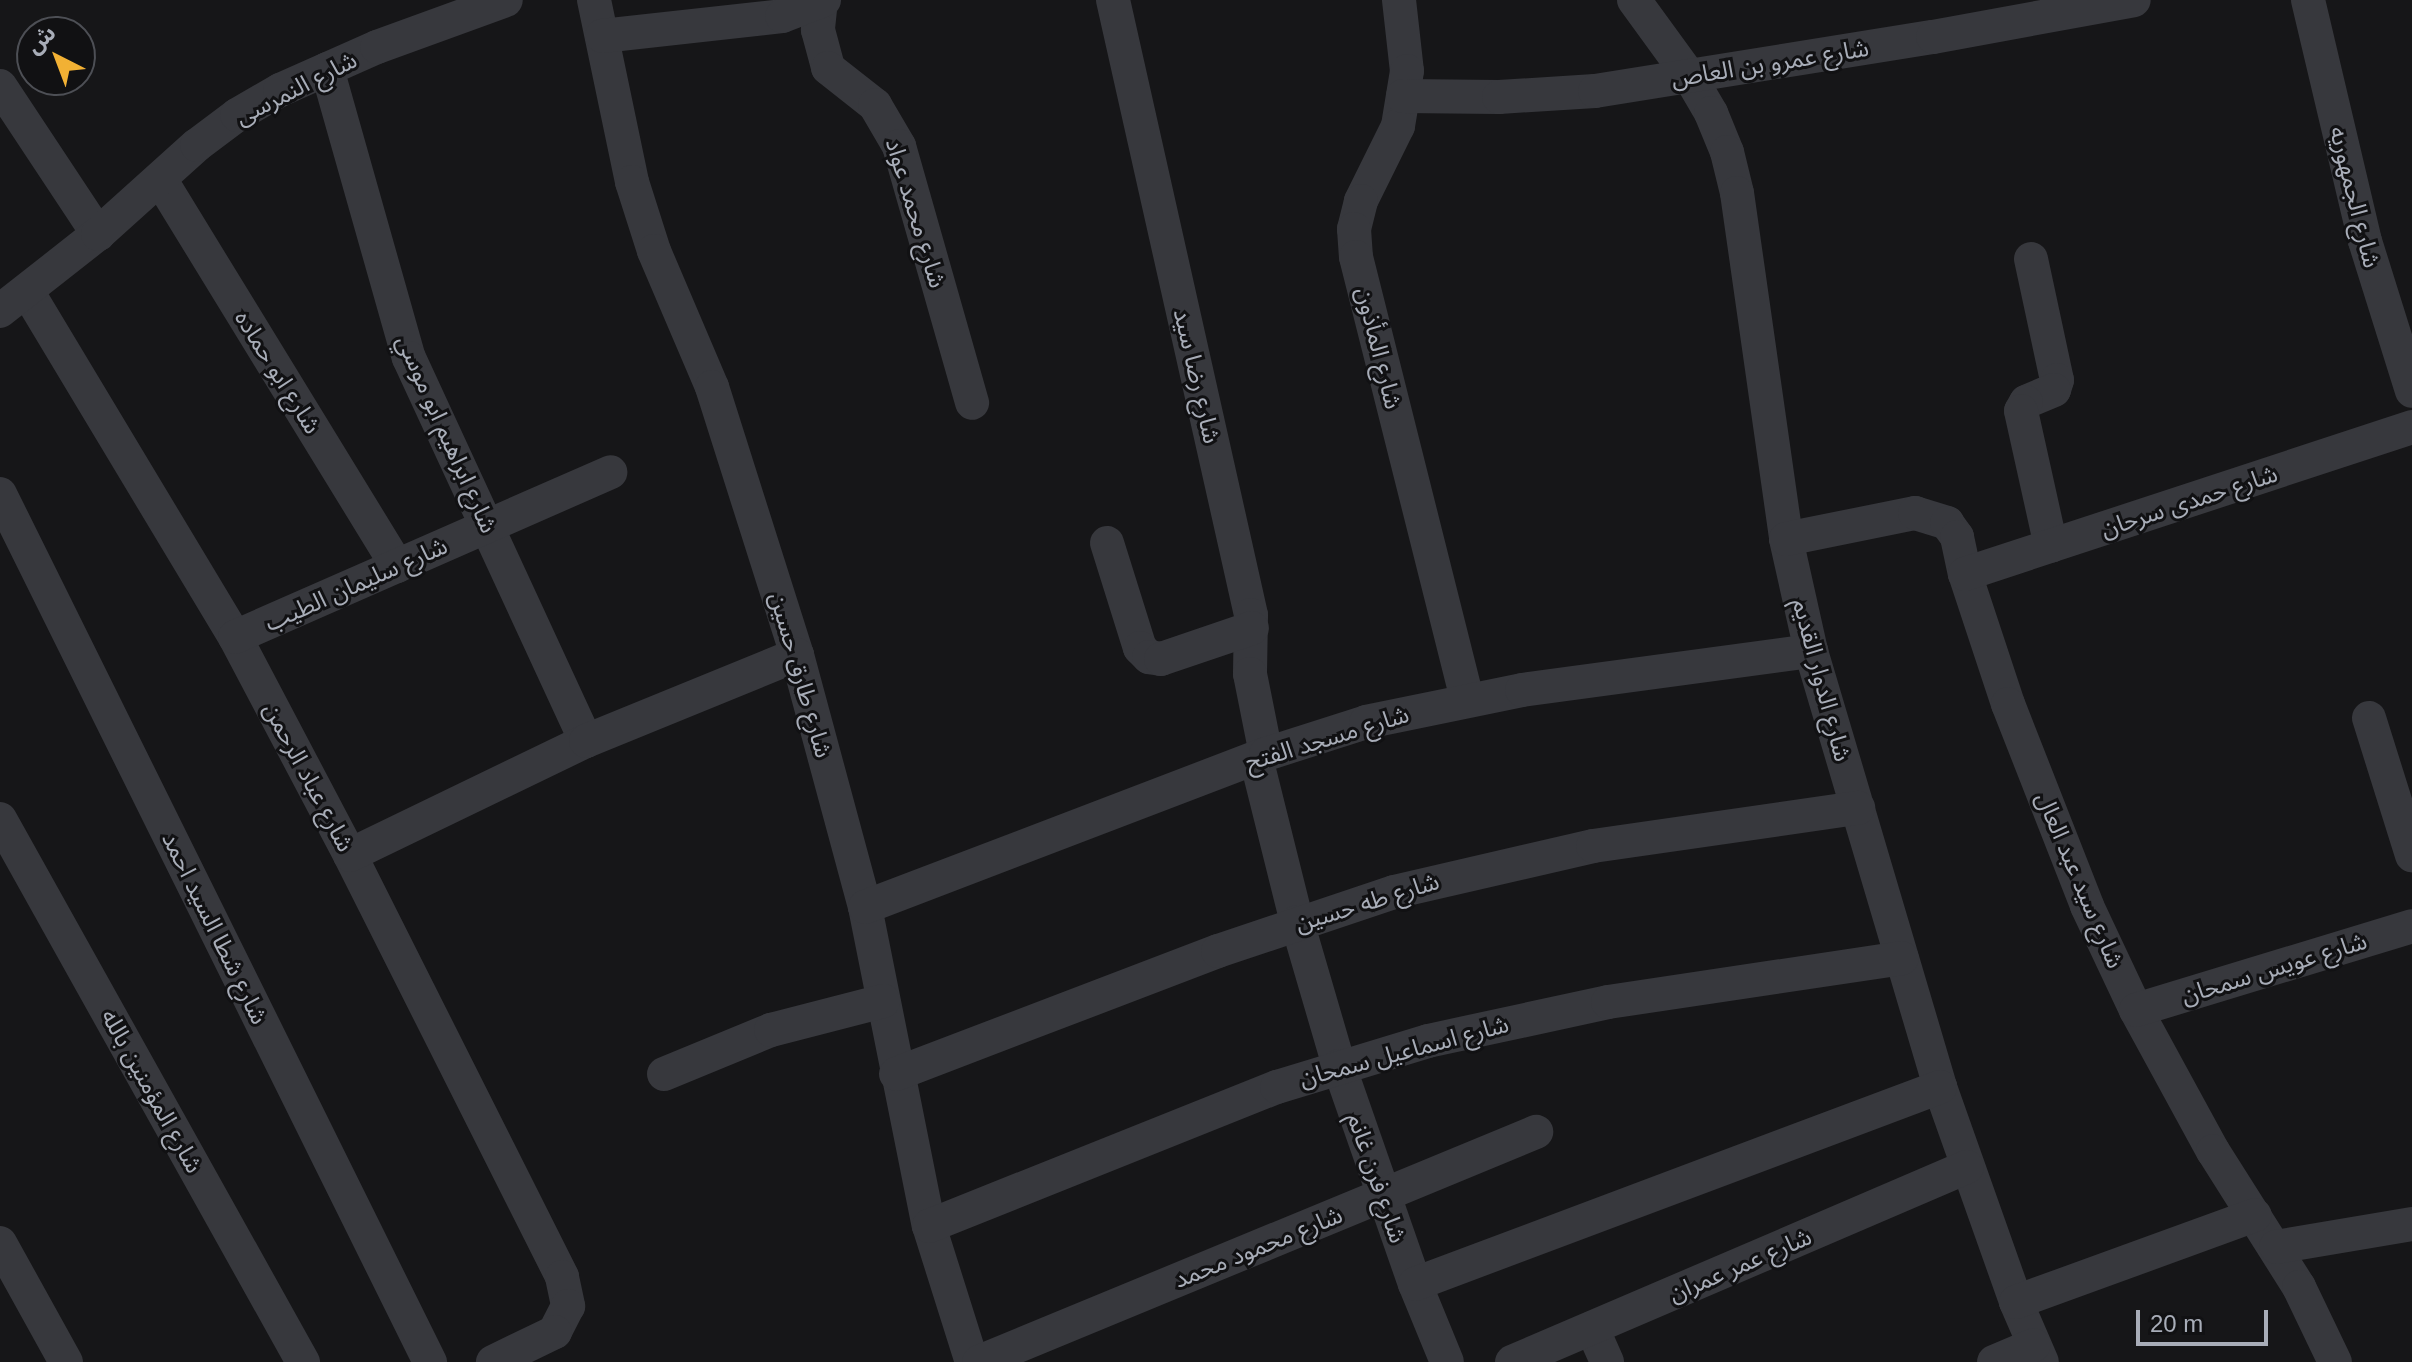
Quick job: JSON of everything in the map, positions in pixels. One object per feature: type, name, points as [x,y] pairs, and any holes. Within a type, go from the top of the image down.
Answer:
[{"type":"street","name":"شارع النمرسى","points":[[0,311],[98,234],[197,145],[237,115],[327,69],[506,0]]},
{"type":"street","name":"شارع طارق حسين","points":[[594,0],[632,182],[654,251],[712,387],[797,655],[865,907],[896,1074],[929,1226],[972,1362]]},
{"type":"street","name":"شارع رضا سيد","points":[[1113,0],[1252,628],[1250,674],[1261,756]]},
{"type":"street","name":"شارع المأذون","points":[[1399,0],[1407,71],[1398,126],[1361,201],[1354,229],[1356,257],[1467,699]]},
{"type":"street","name":"شارع الدوار القديم","points":[[1634,0],[1690,77],[1717,126],[1737,193],[1786,539],[1811,651],[1940,1087],[2016,1302],[2038,1354]]},
{"type":"street","name":"شارع عمرو بن العاص","points":[[1403,96],[1595,91],[1690,77],[2003,12],[2134,0]]},
{"type":"street","name":"شارع الجمهوريه","points":[[2308,0],[2365,241],[2401,324],[2412,391]]},
{"type":"street","points":[[602,36],[782,16],[822,1]]},
{"type":"street","name":"شارع محمد عواد","points":[[822,1],[818,30],[828,68],[875,105],[899,146],[972,403]]},
{"type":"street","name":"شارع ابراهيم ابو موسي","points":[[327,69],[409,358],[586,741]]},
{"type":"street","points":[[0,86],[98,234]]},
{"type":"street","name":"شارع ابو حماده","points":[[160,179],[397,566]]},
{"type":"street","points":[[2031,259],[2057,380],[2050,394],[2026,402],[2021,411],[2051,546]]},
{"type":"street","name":"شارع عباد الرحمن","points":[[27,291],[235,637],[350,855],[562,1277],[568,1306],[555,1332],[493,1362]]},
{"type":"street","name":"شارع حمدى سرحان","points":[[1965,574],[2412,427]]},
{"type":"street","name":"شارع سليمان الطيب","points":[[235,637],[610,472]]},
{"type":"street","name":"شارع شطا السيد احمد","points":[[0,494],[430,1362]]},
{"type":"street","name":"شارع سيد عبد العال","points":[[1786,539],[1915,513],[1930,515],[1947,523],[1957,537],[1965,574],[2008,704],[2082,892],[2136,1010],[2213,1151],[2276,1247],[2335,1362]]},
{"type":"street","points":[[1107,543],[1140,648],[1149,657],[1161,659],[1252,628]]},
{"type":"street","name":"شارع مسجد الفتح","points":[[865,907],[1261,756],[1366,722],[1467,699],[1811,651]]},
{"type":"street","points":[[350,855],[586,741],[797,655]]},
{"type":"street","points":[[2369,718],[2412,855]]},
{"type":"street","name":"شارع فرن غانم","points":[[1261,756],[1297,922],[1339,1066],[1415,1284],[1447,1362]]},
{"type":"street","name":"شارع طه حسين","points":[[896,1074],[1297,922],[1394,892],[1593,846],[1858,808]]},
{"type":"street","name":"شارع المؤمنين بالله","points":[[0,819],[303,1362]]},
{"type":"street","name":"شارع عويس سمحان","points":[[2136,1010],[2412,926]]},
{"type":"street","name":"شارع اسماعيل سمحان","points":[[929,1226],[1215,1110],[1339,1066],[1442,1037],[1608,1002],[1902,958]]},
{"type":"street","points":[[664,1074],[771,1030],[883,1001]]},
{"type":"street","points":[[1415,1284],[1940,1087]]},
{"type":"street","name":"شارع محمود محمد","points":[[979,1362],[1536,1132]]},
{"type":"street","name":"شارع عمر عمران","points":[[1512,1362],[1967,1167]]},
{"type":"street","points":[[2016,1302],[2255,1215]]},
{"type":"street","points":[[2276,1247],[2412,1224]]},
{"type":"street","points":[[0,1243],[66,1362]]},
{"type":"street","points":[[1592,1328],[1607,1362]]},
{"type":"street","points":[[1994,1362],[2038,1354]]}]
